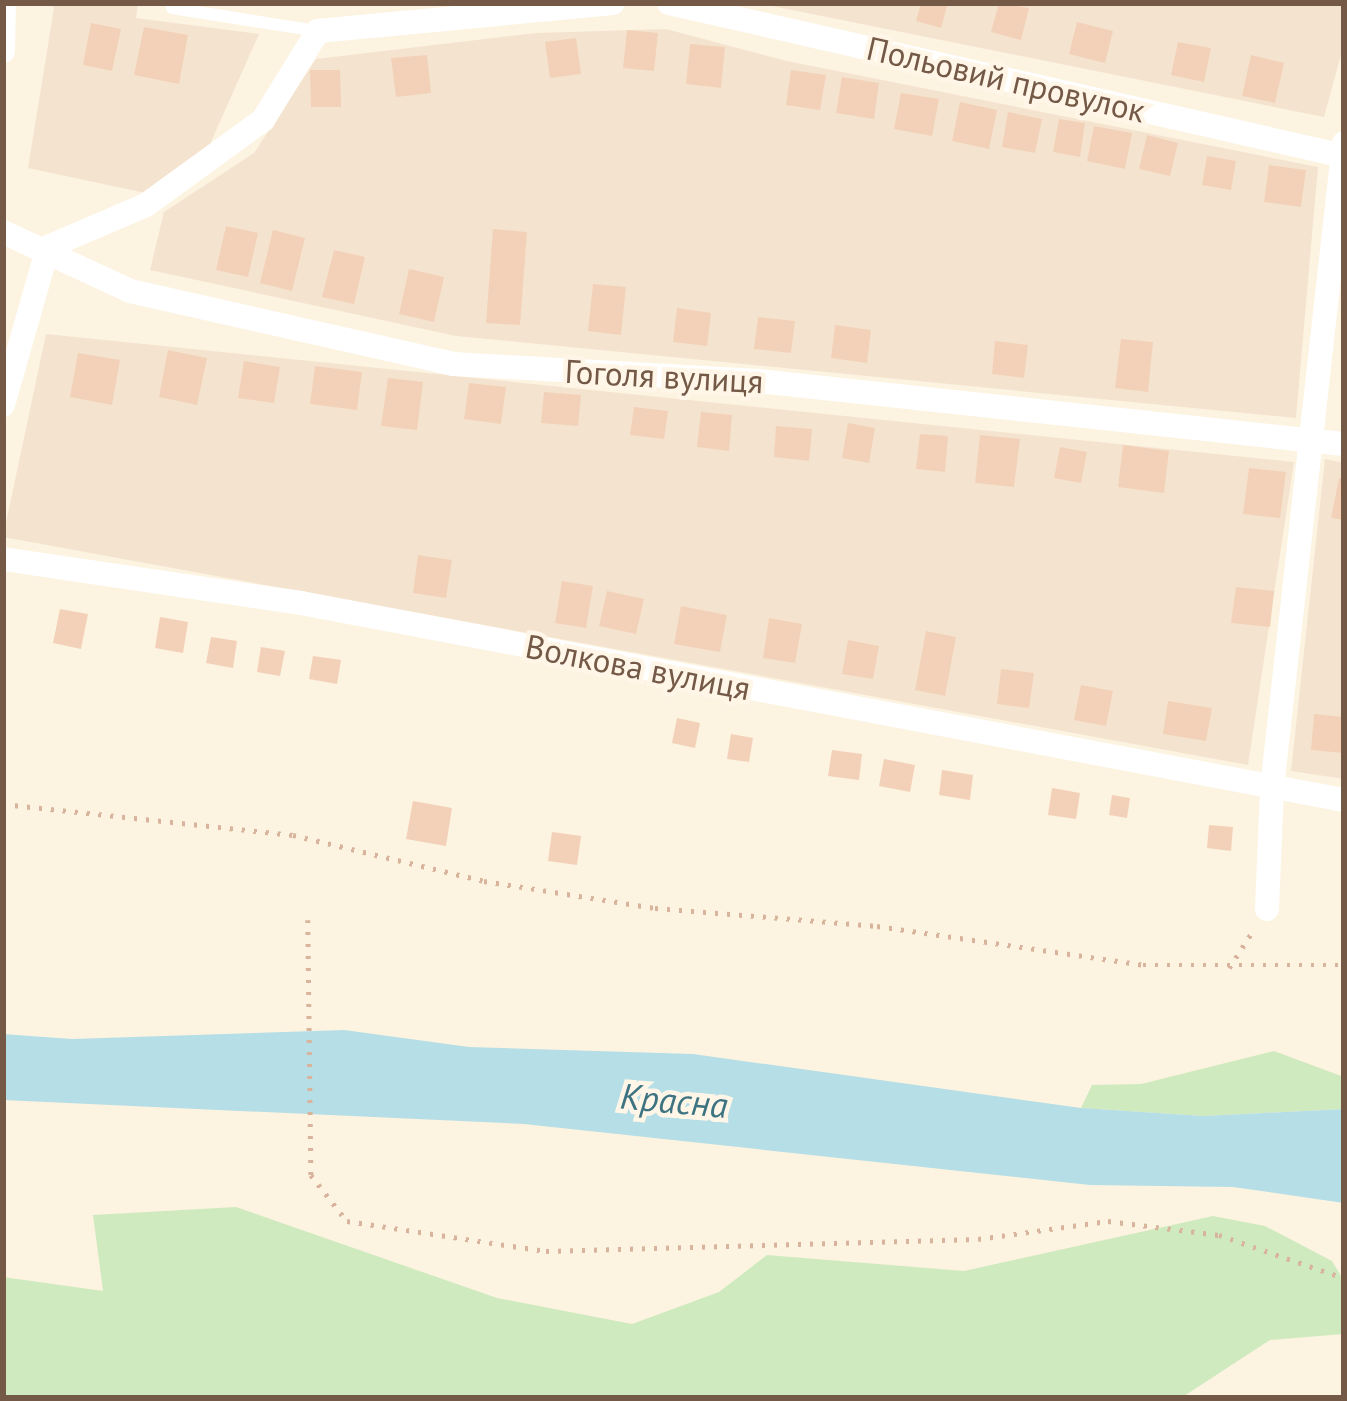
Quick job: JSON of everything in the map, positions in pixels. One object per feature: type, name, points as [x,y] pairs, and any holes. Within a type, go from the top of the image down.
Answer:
[{"type":"street","points":[[3,51],[4,3]]},
{"type":"street","points":[[3,405],[48,248],[146,205],[262,120],[318,31],[613,3]]},
{"type":"street","name":"Польовий провулок","points":[[668,3],[1343,151]]},
{"type":"street","points":[[1267,909],[1272,788],[1343,151]]},
{"type":"street","name":"Гоголя вулиця","points":[[3,232],[48,248],[130,291],[453,364],[759,381],[1344,444]]},
{"type":"street","name":"Волкова вулиця","points":[[3,559],[301,602],[1344,800]]},
{"type":"lane","points":[[172,8],[318,31]]},
{"type":"path","points":[[3,804],[293,836],[484,881],[655,908],[878,926],[1143,965],[1344,965]]},
{"type":"path","points":[[1229,968],[1267,909]]},
{"type":"path","points":[[308,920],[311,1175],[347,1222],[546,1251],[978,1239],[1108,1220],[1219,1235],[1344,1278]]},
{"type":"shaded area","points":[[48,3],[138,3],[136,18],[259,34],[210,144],[150,194],[28,168],[54,8]]},
{"type":"shaded area","points":[[757,3],[1344,3],[1344,44],[1324,117]]},
{"type":"shaded area","points":[[666,29],[787,61],[1318,167],[1296,418],[456,336],[150,270],[164,212],[254,153],[316,59],[536,33]]},
{"type":"shaded area","points":[[46,334],[1294,462],[1248,765],[3,537]]},
{"type":"shaded area","points":[[1325,459],[1344,463],[1344,779],[1291,771]]},
{"type":"green space","points":[[1274,1051],[1344,1077],[1344,1109],[1204,1116],[1081,1108],[1092,1085],[1141,1084]]},
{"type":"green space","points":[[236,1207],[497,1298],[632,1324],[719,1292],[767,1255],[964,1271],[1213,1216],[1265,1226],[1332,1261],[1344,1281],[1344,1334],[1270,1340],[1181,1398],[3,1398],[3,1277],[103,1291],[93,1215]]},
{"type":"water","name":"Красна","points":[[344,1030],[469,1047],[693,1054],[1081,1108],[1204,1116],[1344,1109],[1344,1203],[1233,1187],[1090,1185],[524,1124],[3,1100],[3,1034],[72,1039]]},
{"type":"building","points":[[921,3],[948,3],[941,28],[916,21]]},
{"type":"building","points":[[999,3],[1029,8],[1021,40],[991,32]]},
{"type":"building","points":[[1077,22],[1113,31],[1105,63],[1069,54]]},
{"type":"building","points":[[91,23],[121,29],[112,71],[83,65]]},
{"type":"building","points":[[144,27],[188,35],[179,84],[134,75]]},
{"type":"building","points":[[627,30],[658,33],[654,71],[623,68]]},
{"type":"building","points":[[576,38],[581,74],[550,78],[545,42]]},
{"type":"building","points":[[1178,42],[1211,48],[1204,82],[1171,75]]},
{"type":"building","points":[[690,44],[725,47],[721,88],[686,84]]},
{"type":"building","points":[[427,55],[431,93],[396,97],[391,58]]},
{"type":"building","points":[[1251,55],[1284,63],[1275,103],[1242,96]]},
{"type":"building","points":[[310,70],[340,70],[341,107],[311,107]]},
{"type":"building","points":[[791,70],[826,75],[820,110],[786,105]]},
{"type":"building","points":[[842,77],[879,83],[874,119],[836,113]]},
{"type":"building","points":[[901,93],[939,99],[932,136],[894,129]]},
{"type":"building","points":[[960,102],[997,110],[989,149],[952,141]]},
{"type":"building","points":[[1008,112],[1042,119],[1035,153],[1002,147]]},
{"type":"building","points":[[1059,119],[1085,123],[1080,157],[1053,152]]},
{"type":"building","points":[[1094,126],[1132,133],[1125,169],[1087,161]]},
{"type":"building","points":[[1147,135],[1178,143],[1170,176],[1139,169]]},
{"type":"building","points":[[1207,156],[1236,161],[1231,190],[1202,185]]},
{"type":"building","points":[[1269,165],[1306,170],[1301,207],[1264,202]]},
{"type":"building","points":[[226,226],[258,233],[248,277],[216,270]]},
{"type":"building","points":[[493,229],[527,232],[520,325],[486,323]]},
{"type":"building","points":[[273,230],[305,238],[292,291],[260,283]]},
{"type":"building","points":[[334,250],[365,257],[354,304],[322,297]]},
{"type":"building","points":[[409,269],[444,277],[434,322],[399,314]]},
{"type":"building","points":[[593,284],[626,287],[621,335],[588,331]]},
{"type":"building","points":[[677,308],[711,313],[707,346],[673,342]]},
{"type":"building","points":[[758,317],[795,321],[791,353],[754,349]]},
{"type":"building","points":[[835,325],[871,330],[867,363],[831,358]]},
{"type":"building","points":[[1121,339],[1153,342],[1148,392],[1115,388]]},
{"type":"building","points":[[995,341],[1028,345],[1024,378],[992,374]]},
{"type":"building","points":[[168,350],[207,358],[197,405],[159,397]]},
{"type":"building","points":[[78,353],[120,360],[112,405],[70,397]]},
{"type":"building","points":[[244,361],[280,367],[274,403],[238,398]]},
{"type":"building","points":[[315,366],[362,372],[357,410],[310,404]]},
{"type":"building","points":[[388,378],[423,382],[417,430],[381,426]]},
{"type":"building","points":[[469,383],[506,387],[501,424],[464,419]]},
{"type":"building","points":[[544,392],[581,395],[578,426],[541,423]]},
{"type":"building","points":[[634,407],[668,411],[664,439],[630,435]]},
{"type":"building","points":[[701,412],[732,415],[729,451],[697,447]]},
{"type":"building","points":[[848,423],[875,428],[869,463],[842,458]]},
{"type":"building","points":[[776,426],[812,429],[809,461],[774,457]]},
{"type":"building","points":[[920,434],[948,436],[945,472],[916,469]]},
{"type":"building","points":[[980,435],[1020,439],[1014,487],[975,483]]},
{"type":"building","points":[[1123,445],[1169,451],[1164,493],[1118,487]]},
{"type":"building","points":[[1060,447],[1087,452],[1081,483],[1054,478]]},
{"type":"building","points":[[1249,468],[1286,472],[1280,518],[1243,514]]},
{"type":"building","points":[[1339,478],[1344,480],[1344,520],[1331,518]]},
{"type":"building","points":[[418,555],[452,560],[446,598],[413,593]]},
{"type":"building","points":[[562,581],[593,586],[586,628],[555,623]]},
{"type":"building","points":[[1236,587],[1274,591],[1270,627],[1231,623]]},
{"type":"building","points":[[607,591],[644,599],[636,634],[599,626]]},
{"type":"building","points":[[681,606],[727,615],[720,652],[674,644]]},
{"type":"building","points":[[60,609],[88,614],[81,649],[53,643]]},
{"type":"building","points":[[160,617],[188,622],[183,653],[155,648]]},
{"type":"building","points":[[769,618],[802,624],[795,663],[763,658]]},
{"type":"building","points":[[926,631],[956,637],[945,696],[915,690]]},
{"type":"building","points":[[211,637],[237,641],[233,668],[206,663]]},
{"type":"building","points":[[848,640],[879,646],[873,679],[842,674]]},
{"type":"building","points":[[261,647],[285,651],[280,676],[257,672]]},
{"type":"building","points":[[313,656],[341,660],[337,684],[309,679]]},
{"type":"building","points":[[1001,669],[1034,673],[1029,708],[997,704]]},
{"type":"building","points":[[1081,685],[1113,691],[1106,726],[1074,720]]},
{"type":"building","points":[[1168,701],[1212,708],[1206,741],[1163,734]]},
{"type":"building","points":[[1314,714],[1344,717],[1343,753],[1311,750]]},
{"type":"building","points":[[677,718],[700,723],[695,748],[672,743]]},
{"type":"building","points":[[731,734],[753,738],[749,762],[727,759]]},
{"type":"building","points":[[832,750],[862,754],[859,780],[828,776]]},
{"type":"building","points":[[884,759],[915,765],[910,792],[879,786]]},
{"type":"building","points":[[942,770],[973,775],[970,800],[939,795]]},
{"type":"building","points":[[1052,788],[1080,793],[1076,819],[1048,815]]},
{"type":"building","points":[[1112,795],[1130,798],[1127,818],[1109,815]]},
{"type":"building","points":[[413,801],[452,808],[446,846],[406,839]]},
{"type":"building","points":[[1209,825],[1233,827],[1231,851],[1207,848]]},
{"type":"building","points":[[552,832],[581,836],[577,865],[548,861]]}]
